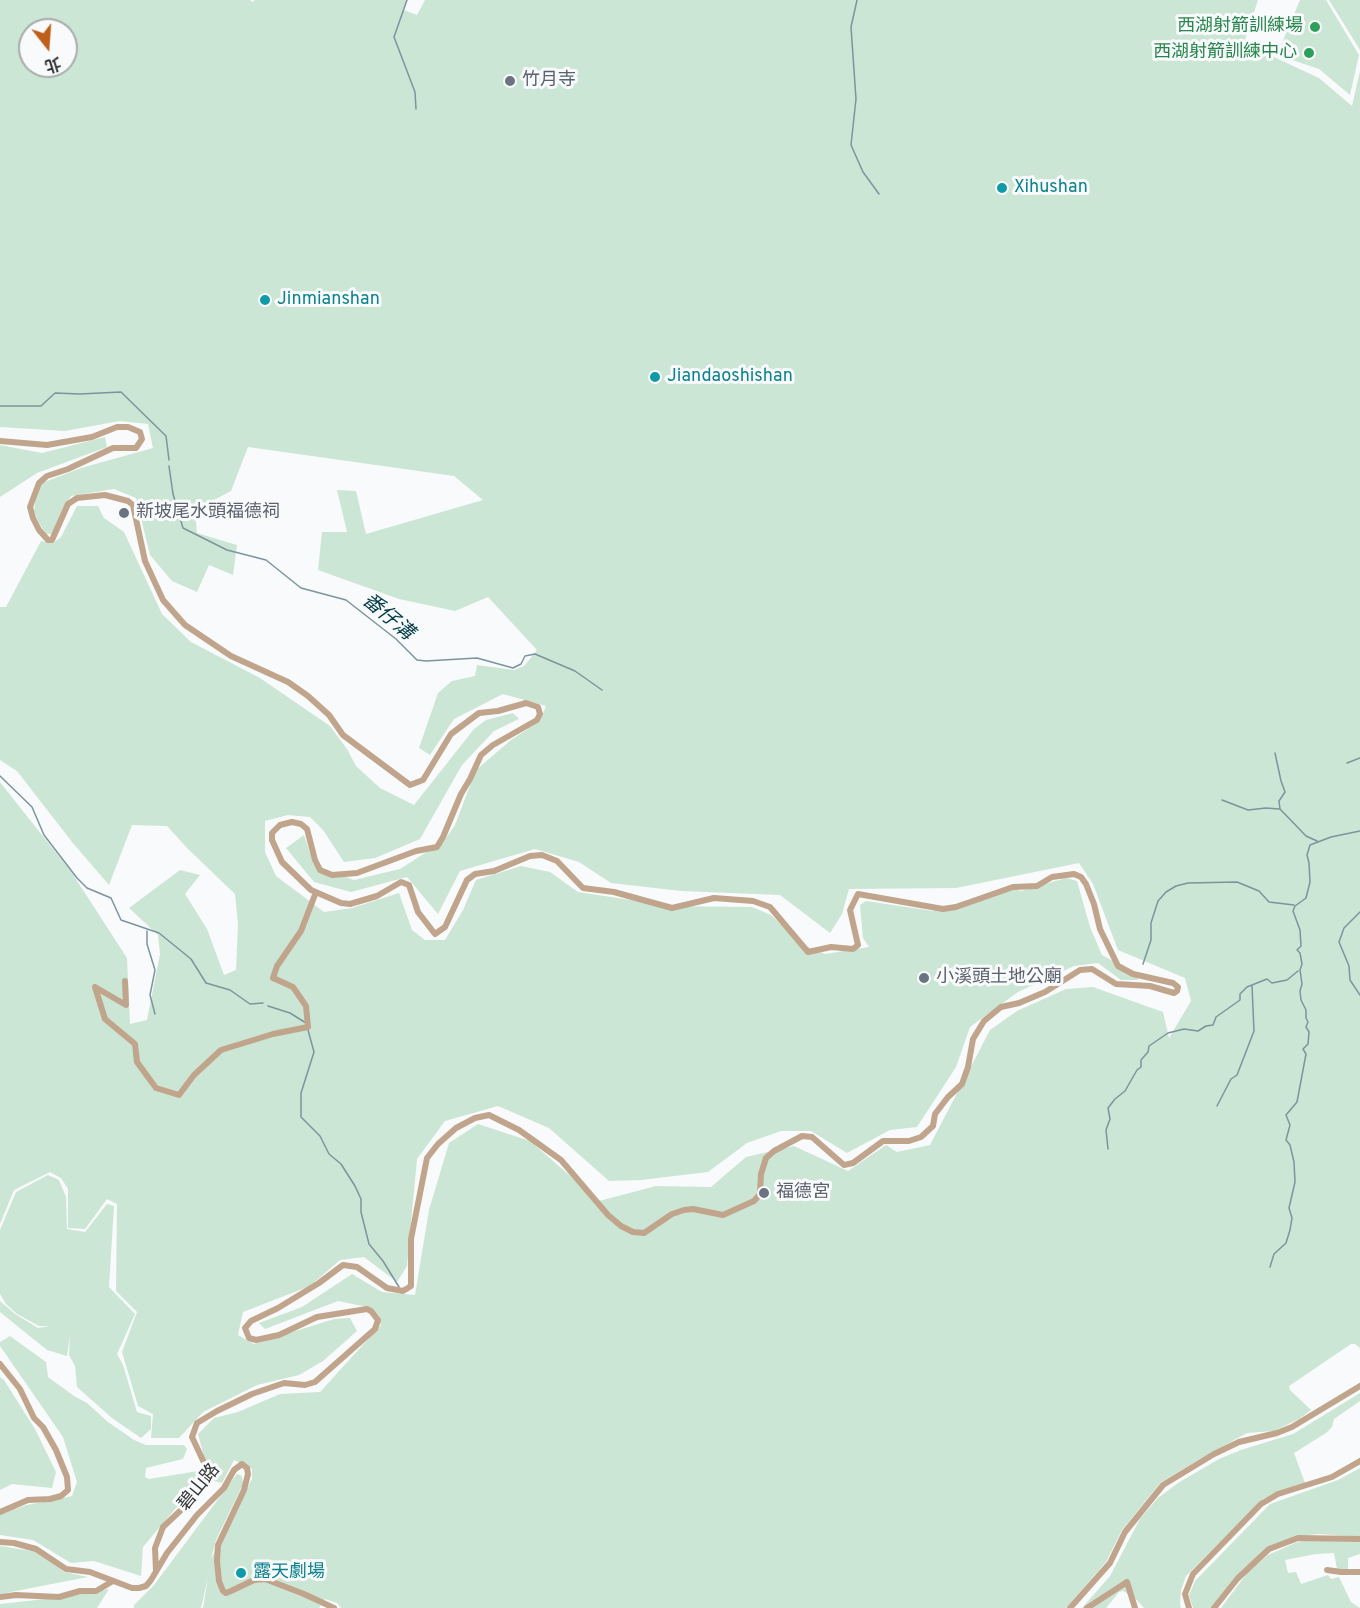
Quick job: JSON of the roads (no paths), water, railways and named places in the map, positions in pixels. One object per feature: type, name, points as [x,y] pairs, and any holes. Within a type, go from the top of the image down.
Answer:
[{"type":"street","points":[[0,441],[47,445],[92,437],[117,427],[128,427],[140,432],[142,439],[136,448],[113,448],[47,476],[39,483],[30,507],[39,530],[48,540],[52,540],[58,531],[68,504],[77,498],[105,495],[128,501],[133,505],[145,561],[163,600],[185,625],[231,656],[288,682],[308,696],[328,715],[343,735],[410,786],[423,780],[451,734],[479,713],[498,711],[526,702],[538,707],[540,714],[537,720],[481,755],[460,794],[437,847],[416,851],[357,873],[332,875],[320,870],[307,829],[302,824],[292,822],[280,825],[272,833],[272,840],[282,862],[302,883],[316,892],[341,903],[350,904],[377,896],[401,882],[408,885],[418,912],[435,934],[445,927],[467,880],[475,874],[494,871],[530,856],[542,855],[557,861],[583,888],[614,892],[672,908],[714,898],[753,901],[770,907],[808,952],[831,947],[853,949],[858,945],[850,910],[858,894],[943,909],[956,907],[1013,887],[1037,886],[1052,877],[1074,874],[1086,884],[1094,904],[1100,930],[1118,966],[1133,974],[1173,983],[1178,987],[1174,993],[1150,986],[1116,984],[1092,969],[1080,970],[1045,992],[1019,1003],[1001,1007],[984,1020],[973,1039],[962,1084],[948,1097],[935,1114],[933,1126],[921,1137],[909,1141],[883,1142],[853,1163],[844,1165],[812,1137],[802,1136],[774,1151],[766,1158],[760,1194],[754,1201],[723,1215],[693,1209],[684,1210],[672,1214],[644,1233],[633,1232],[621,1226],[608,1215],[561,1160],[519,1130],[489,1115],[475,1118],[456,1128],[438,1144],[427,1158],[411,1239],[411,1286],[403,1291],[387,1288],[357,1267],[343,1265],[278,1308],[251,1321],[245,1328],[249,1338],[256,1340],[279,1335],[317,1317],[367,1310],[371,1311],[378,1320],[375,1329],[315,1382],[305,1385],[284,1383],[225,1407],[197,1424],[192,1437],[207,1469],[207,1478],[196,1495],[163,1527],[154,1548],[156,1571]]},
{"type":"street","points":[[125,981],[126,1005],[95,987],[105,1020],[135,1044],[137,1062],[156,1088],[179,1095],[194,1075],[221,1050],[273,1034],[308,1027],[306,1006],[293,987],[273,978],[277,966],[301,931],[316,892]]},
{"type":"street","points":[[0,1364],[20,1389],[34,1418],[43,1427],[56,1450],[67,1477],[68,1490],[61,1496],[28,1500],[0,1512]]},
{"type":"street","points":[[1070,1608],[1110,1563],[1125,1532],[1163,1485],[1239,1442],[1292,1427],[1360,1386]]},
{"type":"street","points":[[1189,1608],[1185,1594],[1193,1574],[1261,1504],[1278,1494],[1332,1477],[1360,1461]]},
{"type":"street","name":"碧山路","points":[[0,1542],[36,1549],[66,1569],[90,1572],[132,1588],[146,1586],[197,1515],[224,1488],[234,1470],[242,1464],[247,1468],[244,1490],[218,1545],[218,1576],[223,1591],[226,1593],[257,1579],[265,1579],[334,1608]]},
{"type":"street","points":[[1214,1608],[1238,1578],[1269,1549],[1298,1538],[1360,1539]]},
{"type":"street","points":[[1327,1570],[1360,1572]]},
{"type":"street","points":[[0,1598],[16,1595],[59,1597],[80,1591],[96,1591],[113,1581]]},
{"type":"street","points":[[1087,1608],[1127,1582],[1135,1608]]},
{"type":"waterway","points":[[407,0],[394,37],[415,92],[416,109]]},
{"type":"waterway","points":[[857,0],[851,27],[856,99],[851,145],[863,172],[879,194]]},
{"type":"waterway","name":"番仔溝","points":[[0,406],[41,406],[55,393],[121,392],[166,436],[169,460]]},
{"type":"waterway","name":"番仔溝","points":[[169,466],[173,494],[183,528],[227,550],[266,560],[301,588],[346,600],[396,639],[417,660],[477,658],[513,668],[521,664],[525,656],[535,654],[575,671],[602,690]]},
{"type":"waterway","points":[[1275,753],[1285,792],[1279,801],[1280,809],[1306,836],[1317,841]]},
{"type":"waterway","points":[[1347,763],[1360,758]]},
{"type":"waterway","name":"番仔溝","points":[[0,776],[32,807],[44,835],[77,878],[87,888],[111,898],[121,920],[159,933],[191,959],[206,983],[230,990],[250,1004],[263,1003]]},
{"type":"waterway","points":[[1222,800],[1248,810],[1279,809]]},
{"type":"waterway","points":[[1270,1267],[1274,1254],[1286,1243],[1292,1218],[1289,1208],[1295,1182],[1294,1162],[1290,1145],[1286,1140],[1290,1125],[1286,1115],[1297,1102],[1306,1054],[1303,1049],[1308,1044],[1309,1032],[1306,1027],[1308,1022],[1300,991],[1302,964],[1300,953],[1297,950],[1301,946],[1300,930],[1293,911],[1295,906],[1306,898],[1310,882],[1307,855],[1310,845],[1331,837],[1360,831]]},
{"type":"waterway","points":[[1143,964],[1151,940],[1151,923],[1158,901],[1176,886],[1188,883],[1237,882],[1259,891],[1269,902],[1294,905]]},
{"type":"waterway","points":[[1360,912],[1344,928],[1339,942],[1349,966],[1350,980],[1360,995]]},
{"type":"waterway","points":[[147,931],[147,944],[155,970],[150,995],[155,1014]]},
{"type":"waterway","points":[[1108,1149],[1106,1130],[1110,1119],[1108,1108],[1125,1091],[1141,1067],[1141,1060],[1148,1052],[1149,1046],[1168,1033],[1184,1029],[1198,1031],[1213,1025],[1216,1017],[1240,1000],[1240,994],[1247,987],[1267,979],[1272,983],[1287,980],[1298,971]]},
{"type":"waterway","points":[[1217,1106],[1231,1079],[1237,1075],[1254,1031],[1252,986]]},
{"type":"waterway","points":[[268,1006],[290,1013],[306,1023]]},
{"type":"waterway","points":[[308,1030],[314,1052],[301,1093],[301,1117],[320,1136],[329,1154],[341,1164],[355,1186],[361,1199],[361,1212],[369,1244],[399,1287]]},
{"type":"place","name":"西湖射箭訓練場","points":[[1315,27]]},
{"type":"place","name":"西湖射箭訓練中心","points":[[1309,53]]},
{"type":"place","name":"竹月寺","points":[[510,81]]},
{"type":"place","name":"Xihushan","points":[[1002,188]]},
{"type":"place","name":"Jinmianshan","points":[[265,300]]},
{"type":"place","name":"Jiandaoshishan","points":[[655,377]]},
{"type":"place","name":"新坡尾水頭福德祠","points":[[124,513]]},
{"type":"place","name":"小溪頭土地公廟","points":[[924,978]]},
{"type":"place","name":"福德宮","points":[[764,1193]]},
{"type":"place","name":"露天劇場","points":[[241,1573]]}]
